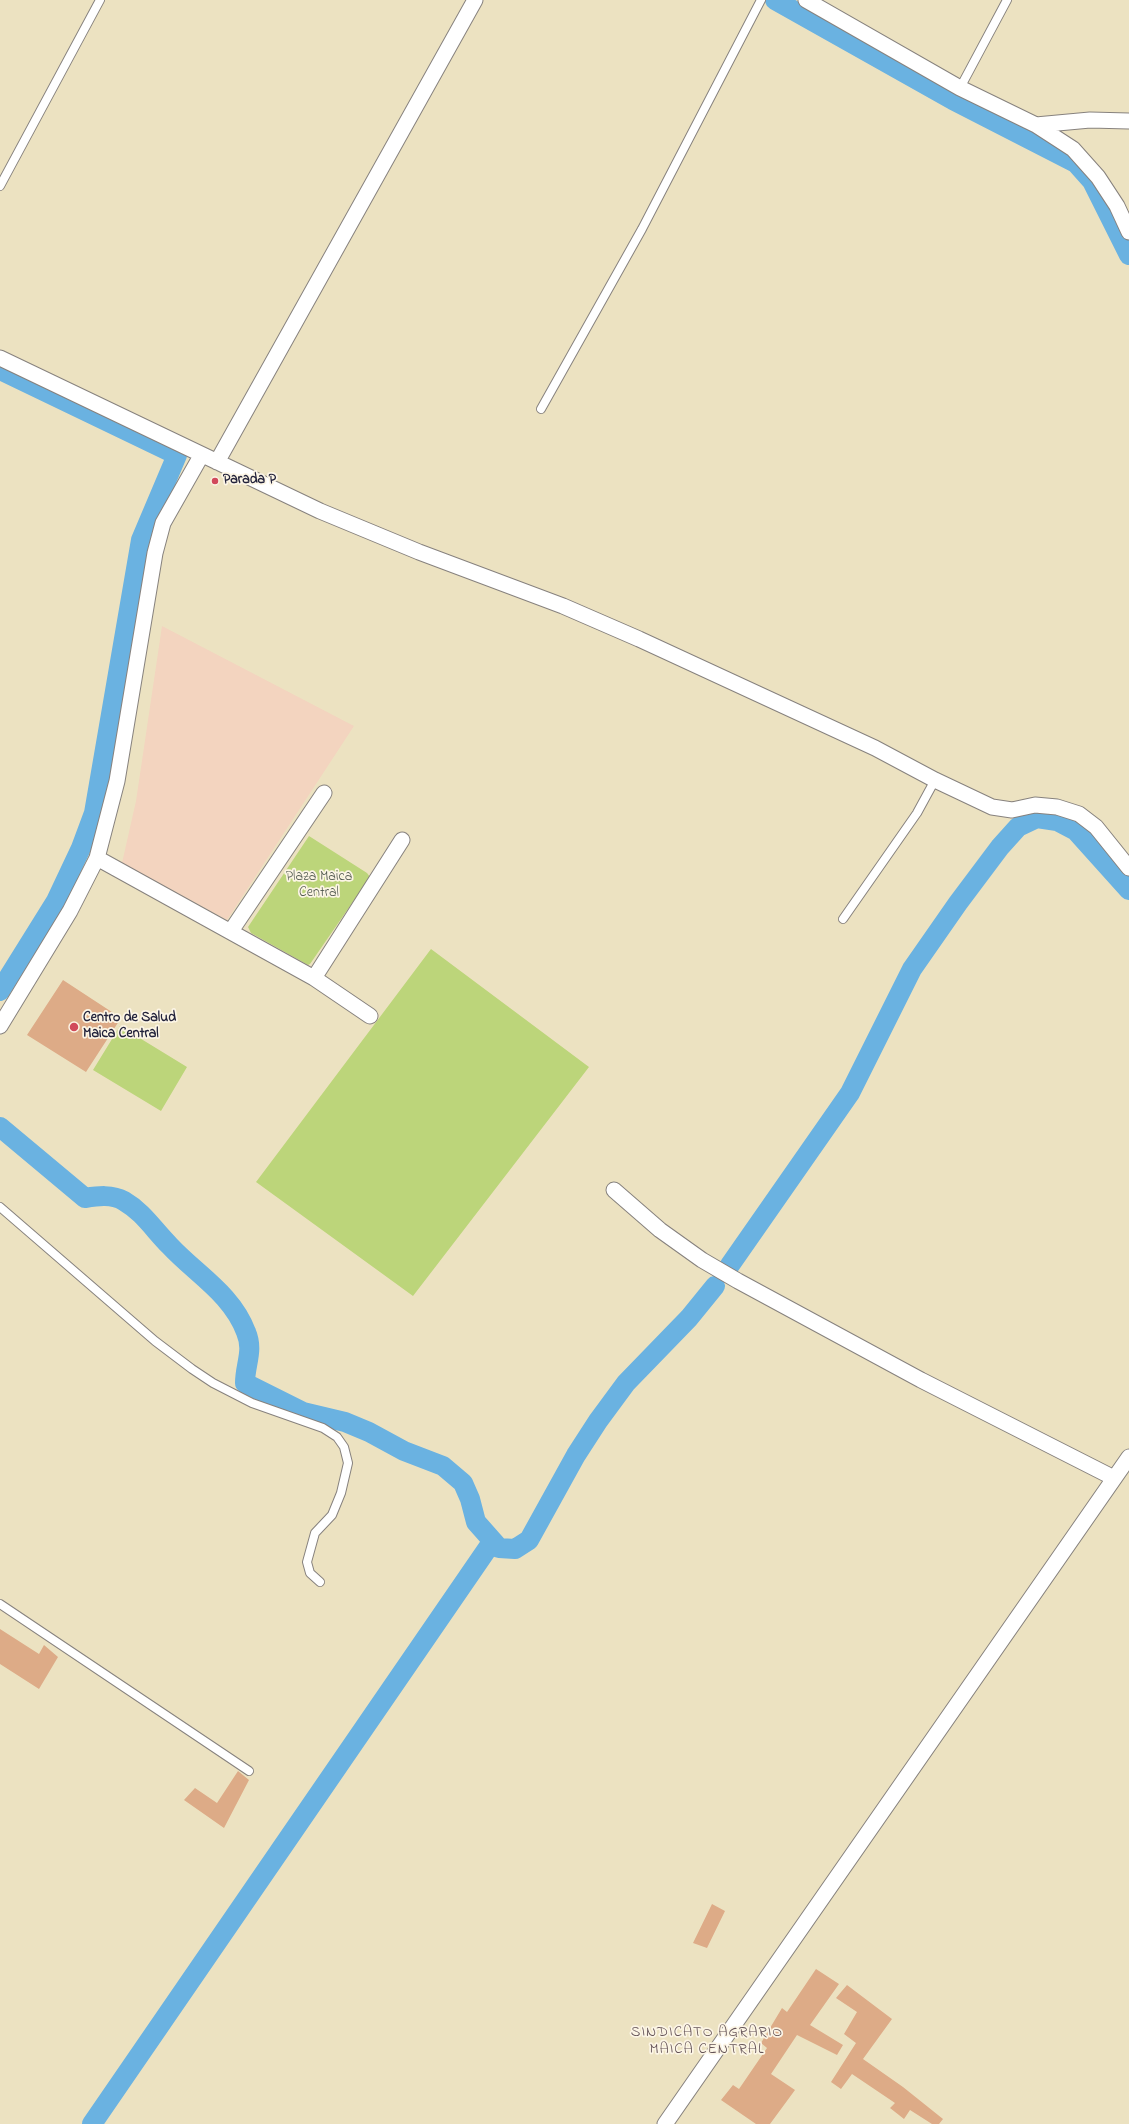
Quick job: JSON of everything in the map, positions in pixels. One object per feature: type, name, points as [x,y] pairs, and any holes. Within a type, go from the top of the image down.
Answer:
[{"type":"street","points":[[217,462],[475,0]]},
{"type":"street","points":[[806,0],[960,88],[1036,125],[1073,149],[1098,177],[1117,206],[1129,232]]},
{"type":"street","points":[[1036,125],[1090,120],[1129,121]]},
{"type":"street","points":[[0,358],[201,456],[217,462],[320,511],[419,552],[563,606],[639,639],[874,748],[935,780],[992,807],[1012,810],[1035,805],[1057,807],[1079,814],[1096,827],[1129,868]]},
{"type":"street","points":[[0,1026],[70,911],[97,858],[117,781],[154,553],[163,523],[201,456]]},
{"type":"street","points":[[231,931],[324,794]]},
{"type":"street","points":[[314,978],[402,840]]},
{"type":"street","points":[[97,858],[314,978],[370,1016]]},
{"type":"street","points":[[614,1190],[660,1230],[702,1260],[738,1281],[921,1380],[1114,1478]]},
{"type":"street","points":[[665,2124],[1129,1457]]},
{"type":"lane","points":[[0,186],[100,0]]},
{"type":"lane","points":[[541,409],[642,229],[761,0]]},
{"type":"lane","points":[[960,88],[1007,0]]},
{"type":"lane","points":[[843,919],[917,813],[935,780]]},
{"type":"lane","points":[[0,1207],[155,1341],[192,1369],[252,1403],[323,1428],[337,1437],[344,1447],[348,1463],[341,1493],[332,1515],[315,1533],[307,1562],[310,1573],[320,1582]]},
{"type":"lane","points":[[0,1604],[249,1771]]},
{"type":"shaded area","points":[[162,626],[354,726],[227,920],[122,863],[136,801]]},
{"type":"green space","name":"Plaza Maica Central","points":[[309,836],[367,873],[370,877],[308,965],[251,933],[248,927]]},
{"type":"green space","points":[[431,949],[589,1067],[413,1296],[256,1182]]},
{"type":"green space","points":[[120,1026],[187,1067],[161,1111],[93,1070]]},
{"type":"building","name":"Centro de Salud Maica Central","points":[[63,980],[121,1018],[86,1072],[27,1035]]},
{"type":"building","points":[[0,1629],[39,1654],[44,1645],[58,1657],[39,1689],[0,1664]]},
{"type":"building","points":[[238,1771],[249,1780],[224,1828],[184,1800],[195,1788],[217,1803]]},
{"type":"building","points":[[712,1904],[725,1911],[707,1948],[693,1943]]},
{"type":"building","points":[[816,1969],[839,1984],[810,2025],[843,2045],[837,2055],[797,2035],[771,2074],[795,2090],[770,2124],[756,2124],[721,2100],[733,2085],[739,2089],[767,2048],[761,2043],[782,2008],[787,2012]]},
{"type":"building","points":[[847,1985],[892,2019],[863,2059],[903,2087],[943,2119],[939,2124],[932,2124],[910,2110],[904,2119],[890,2108],[895,2103],[852,2074],[841,2089],[831,2082],[856,2043],[844,2034],[857,2012],[836,1998]]},
{"type":"waterway","points":[[775,0],[953,100],[1076,163],[1092,181],[1129,255]]},
{"type":"waterway","points":[[0,370],[177,455],[141,540],[94,813],[81,848],[56,901],[0,991]]},
{"type":"waterway","points":[[730,1265],[850,1093],[912,969],[958,903],[1000,847],[1018,827],[1037,818],[1057,821],[1076,831],[1129,890]]},
{"type":"waterway","points":[[0,1127],[85,1198],[110,1196],[131,1205],[180,1256],[223,1295],[240,1319],[248,1339],[249,1351],[245,1383],[303,1412],[345,1422],[369,1432],[404,1451],[443,1466],[463,1483],[470,1499],[476,1522],[499,1548],[515,1549],[529,1540],[576,1455],[598,1421],[626,1383],[689,1318],[715,1286]]},
{"type":"waterway","points":[[92,2124],[492,1542]]},
{"type":"place","name":"Parada P","points":[[215,481]]},
{"type":"place","name":"Centro de Salud Maica Central","points":[[74,1027]]},
{"type":"district","name":"SINDICATO AGRARIO MAICA CENTRAL","points":[[707,2042]]}]
